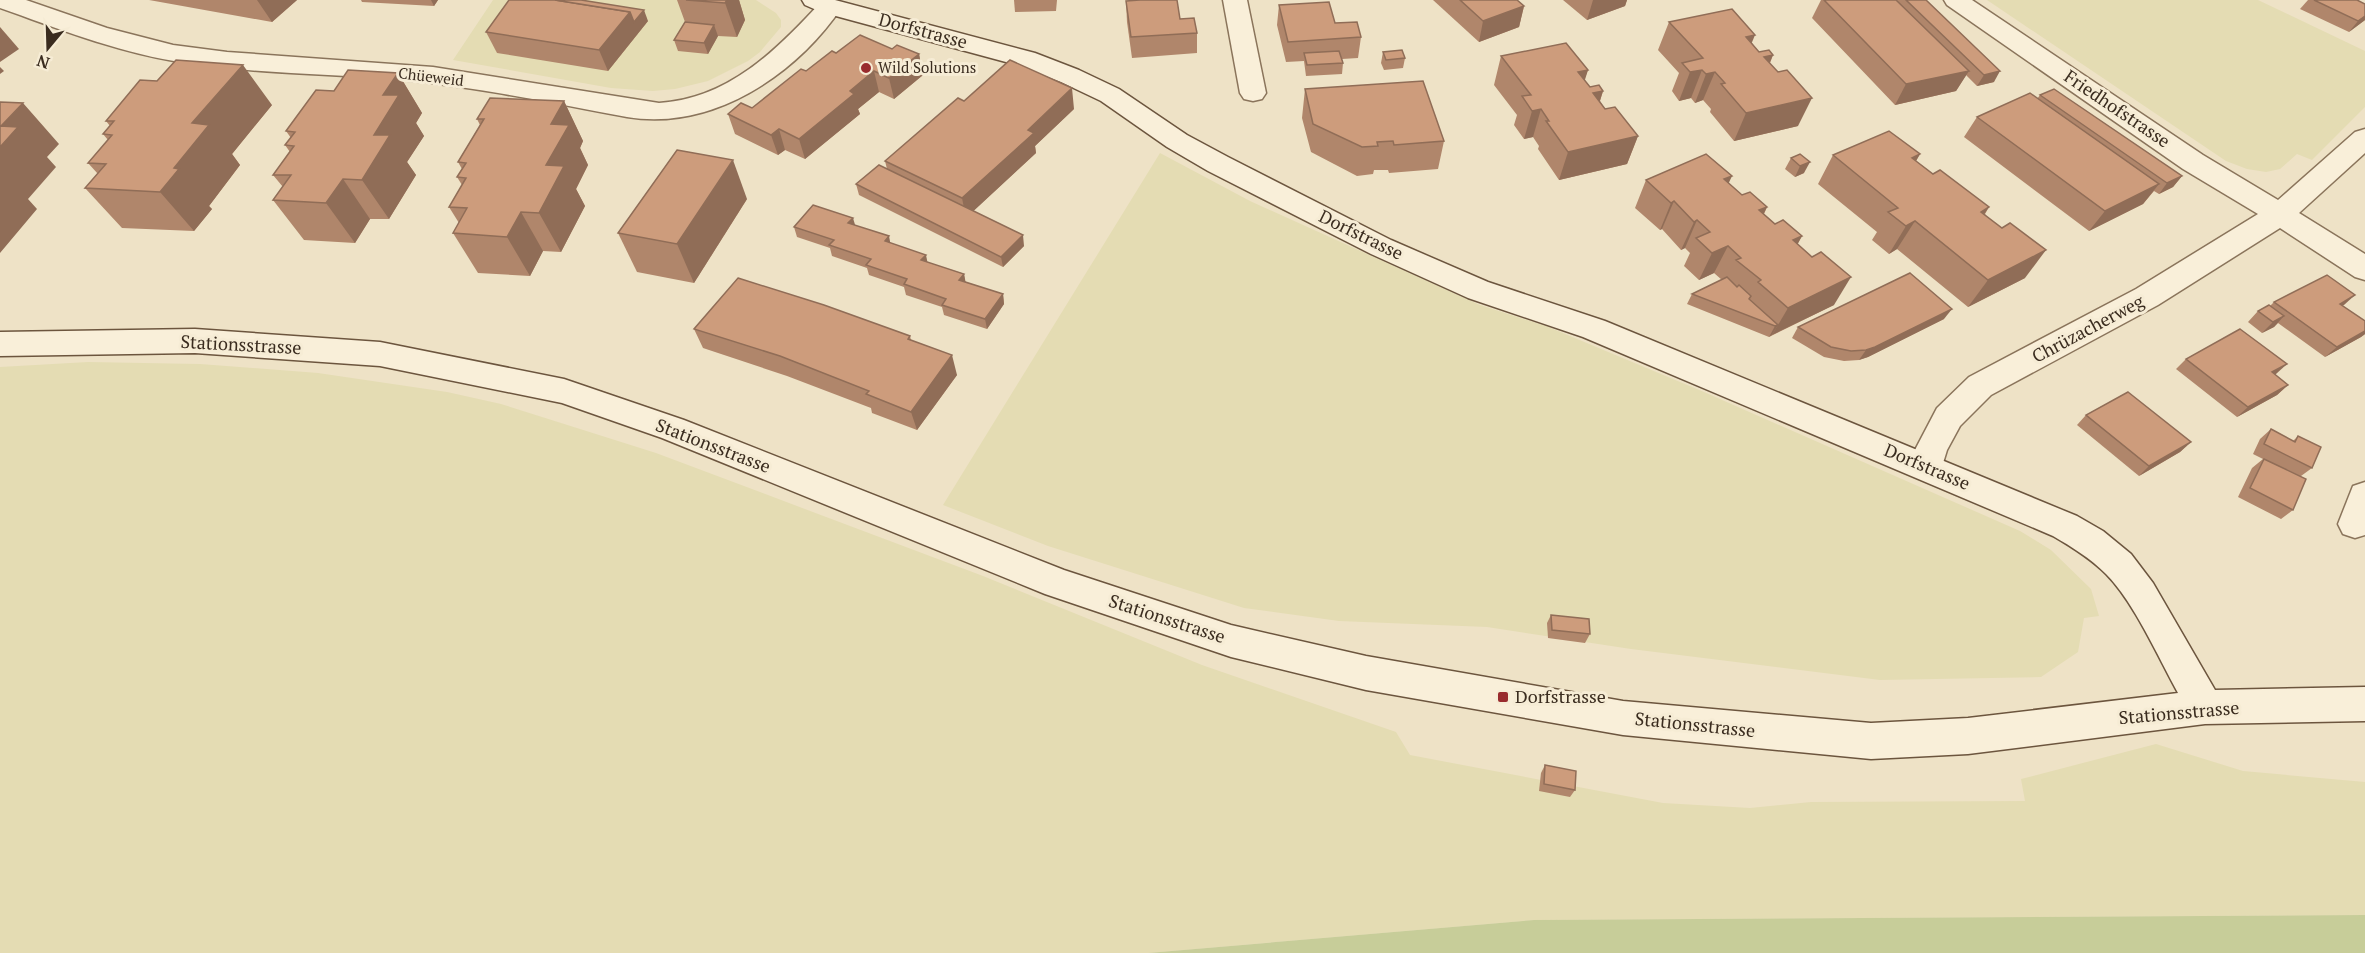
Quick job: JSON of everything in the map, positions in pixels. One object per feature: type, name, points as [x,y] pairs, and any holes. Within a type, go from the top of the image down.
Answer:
[{"type":"street","name":"Chüeweid","points":[[2,0],[143,48],[178,54],[269,64],[433,75],[532,93],[664,112],[705,103],[746,87],[783,58],[822,4]]},
{"type":"street","points":[[1235,0],[1253,93]]},
{"type":"street","name":"Friedhofstrasse","points":[[1956,0],[2193,162],[2279,215]]},
{"type":"street","name":"Dorfstrasse","points":[[822,4],[1026,59],[1070,76],[1110,96],[1177,141],[1218,164],[1381,247],[1478,290],[1594,329],[2065,526],[2091,542],[2119,564],[2141,594],[2205,707]]},
{"type":"street","name":"Chrüzacherweg","points":[[1927,467],[1930,450],[1948,417],[1980,386],[2147,297],[2279,215],[2365,138]]},
{"type":"street","points":[[2279,215],[2334,247],[2365,269]]},
{"type":"street","name":"Stationsstrasse","points":[[0,344],[195,341],[380,354],[564,391],[673,429],[1057,583],[1231,640],[1366,673],[1623,718],[1871,741],[1968,736],[2205,707],[2365,704]]},
{"type":"shaded area","points":[[493,0],[756,0],[776,13],[781,20],[781,27],[760,52],[748,61],[708,81],[675,89],[653,91],[611,88],[453,60]]},
{"type":"shaded area","points":[[1987,0],[2258,0],[2365,51],[2365,107],[2312,160],[2297,154],[2280,169],[2266,172],[2247,169],[2226,161]]},
{"type":"shaded area","points":[[1160,153],[1250,201],[1480,305],[1546,326],[1704,392],[2020,531],[2051,550],[2091,589],[2099,616],[2084,618],[2078,652],[2041,677],[1880,680],[1631,649],[1487,627],[1339,621],[1244,608],[1048,546],[943,505]]},
{"type":"shaded area","points":[[88,362],[200,364],[318,373],[447,392],[501,404],[656,453],[983,576],[1202,665],[1396,732],[1410,755],[1663,803],[1750,808],[1811,802],[2025,801],[2021,779],[2156,744],[2243,771],[2365,782],[2365,915],[1534,920],[1148,953],[0,953],[0,367]]},
{"type":"green space","points":[[2365,915],[2365,953],[1148,953],[1534,920]]},
{"type":"building","points":[[509,0],[555,0],[630,12],[599,50],[486,32]]},
{"type":"building","points":[[555,0],[581,0],[644,10],[634,22],[630,12]]},
{"type":"building","points":[[686,0],[727,0],[725,3]]},
{"type":"building","points":[[1177,0],[1180,19],[1194,18],[1197,33],[1131,37],[1126,1]]},
{"type":"building","points":[[1460,0],[1517,0],[1524,6],[1483,21]]},
{"type":"building","points":[[1824,0],[1896,0],[1969,71],[1906,84]]},
{"type":"building","points":[[1906,0],[1926,0],[2000,71],[1984,75]]},
{"type":"building","points":[[2314,0],[2357,0],[2365,4],[2365,16],[2358,21]]},
{"type":"building","points":[[1329,2],[1335,23],[1357,22],[1361,37],[1288,42],[1279,5]]},
{"type":"building","points":[[1732,9],[1755,35],[1746,37],[1759,52],[1769,50],[1773,55],[1764,57],[1778,72],[1787,70],[1812,98],[1746,113],[1721,84],[1725,83],[1715,72],[1706,74],[1702,70],[1690,72],[1682,63],[1703,58],[1669,22]]},
{"type":"building","points":[[685,22],[714,25],[704,43],[674,40]]},
{"type":"building","points":[[860,35],[892,49],[897,45],[919,54],[889,78],[874,71],[850,91],[854,94],[799,139],[779,129],[771,135],[728,114],[741,103],[752,108],[801,69],[806,71],[832,51],[836,53]]},
{"type":"building","points":[[1566,43],[1588,70],[1578,72],[1590,87],[1599,85],[1603,91],[1593,93],[1605,109],[1615,107],[1638,136],[1568,152],[1546,121],[1549,121],[1541,109],[1532,111],[1522,96],[1531,95],[1501,56]]},
{"type":"building","points":[[1402,50],[1405,58],[1386,60],[1383,52]]},
{"type":"building","points":[[1339,51],[1343,63],[1307,65],[1304,53]]},
{"type":"building","points":[[176,60],[243,65],[192,123],[209,125],[174,168],[179,169],[160,192],[85,188],[106,164],[88,163],[112,135],[103,134],[114,121],[106,121],[140,80],[157,81]]},
{"type":"building","points":[[1010,60],[1072,88],[1028,130],[1034,133],[962,198],[885,161],[958,98],[964,101]]},
{"type":"building","points":[[348,70],[398,73],[383,95],[399,95],[374,135],[390,135],[362,180],[343,179],[326,203],[273,200],[291,175],[273,175],[294,146],[285,145],[295,132],[286,131],[316,90],[334,91]]},
{"type":"building","points":[[1423,81],[1444,141],[1394,145],[1393,141],[1377,142],[1378,146],[1362,147],[1313,124],[1305,89]]},
{"type":"building","points":[[2054,89],[2182,176],[2167,183],[2040,95]]},
{"type":"building","points":[[2030,93],[2159,184],[2105,211],[1977,117]]},
{"type":"building","points":[[490,98],[564,101],[551,124],[569,125],[546,165],[564,166],[539,213],[521,212],[507,237],[453,233],[467,208],[449,207],[466,178],[457,177],[466,163],[458,162],[484,119],[477,119]]},
{"type":"building","points":[[0,102],[23,103],[1,126],[18,127],[0,147]]},
{"type":"building","points":[[1889,131],[1920,154],[1912,158],[1933,174],[1940,170],[1989,207],[1981,212],[2002,228],[2010,223],[2046,250],[1988,280],[1915,221],[1906,226],[1888,212],[1898,208],[1833,155]]},
{"type":"building","points":[[677,150],[733,160],[677,244],[618,233]]},
{"type":"building","points":[[1706,154],[1732,176],[1724,179],[1742,195],[1750,192],[1767,207],[1759,210],[1775,224],[1783,220],[1802,236],[1793,240],[1812,257],[1821,252],[1851,277],[1788,308],[1758,282],[1761,280],[1736,260],[1741,258],[1728,246],[1712,253],[1696,238],[1710,232],[1697,220],[1694,222],[1674,201],[1671,203],[1646,180]]},
{"type":"building","points":[[1800,154],[1810,162],[1800,166],[1791,158]]},
{"type":"building","points":[[879,165],[1023,235],[1001,257],[856,184]]},
{"type":"building","points":[[813,205],[853,218],[848,223],[889,236],[885,241],[926,255],[921,260],[964,274],[959,280],[1003,294],[985,319],[942,305],[946,299],[904,284],[907,279],[866,265],[871,259],[829,245],[834,240],[794,227]]},
{"type":"building","points":[[1910,273],[1952,309],[1866,350],[1851,351],[1831,347],[1798,327]]},
{"type":"building","points":[[2327,275],[2355,295],[2340,304],[2365,321],[2365,331],[2337,347],[2274,302]]},
{"type":"building","points":[[1727,277],[1751,296],[1749,299],[1778,325],[1775,326],[1692,294]]},
{"type":"building","points":[[738,278],[824,305],[910,336],[908,339],[952,355],[911,412],[866,394],[869,391],[780,356],[694,329]]},
{"type":"building","points":[[2269,305],[2284,316],[2273,322],[2258,311]]},
{"type":"building","points":[[2240,329],[2287,364],[2272,372],[2288,385],[2248,407],[2186,359]]},
{"type":"building","points":[[2128,392],[2191,442],[2149,466],[2086,415]]},
{"type":"building","points":[[2271,429],[2295,442],[2298,436],[2321,447],[2312,468],[2264,444]]},
{"type":"building","points":[[2264,459],[2306,479],[2293,510],[2250,488]]},
{"type":"building","points":[[1551,615],[1589,619],[1590,634],[1552,630]]},
{"type":"building","points":[[1545,765],[1576,771],[1575,790],[1544,784]]},
{"type":"place","name":"Wild Solutions","points":[[866,68]]},
{"type":"place","name":"Dorfstrasse","points":[[1503,697]]}]
